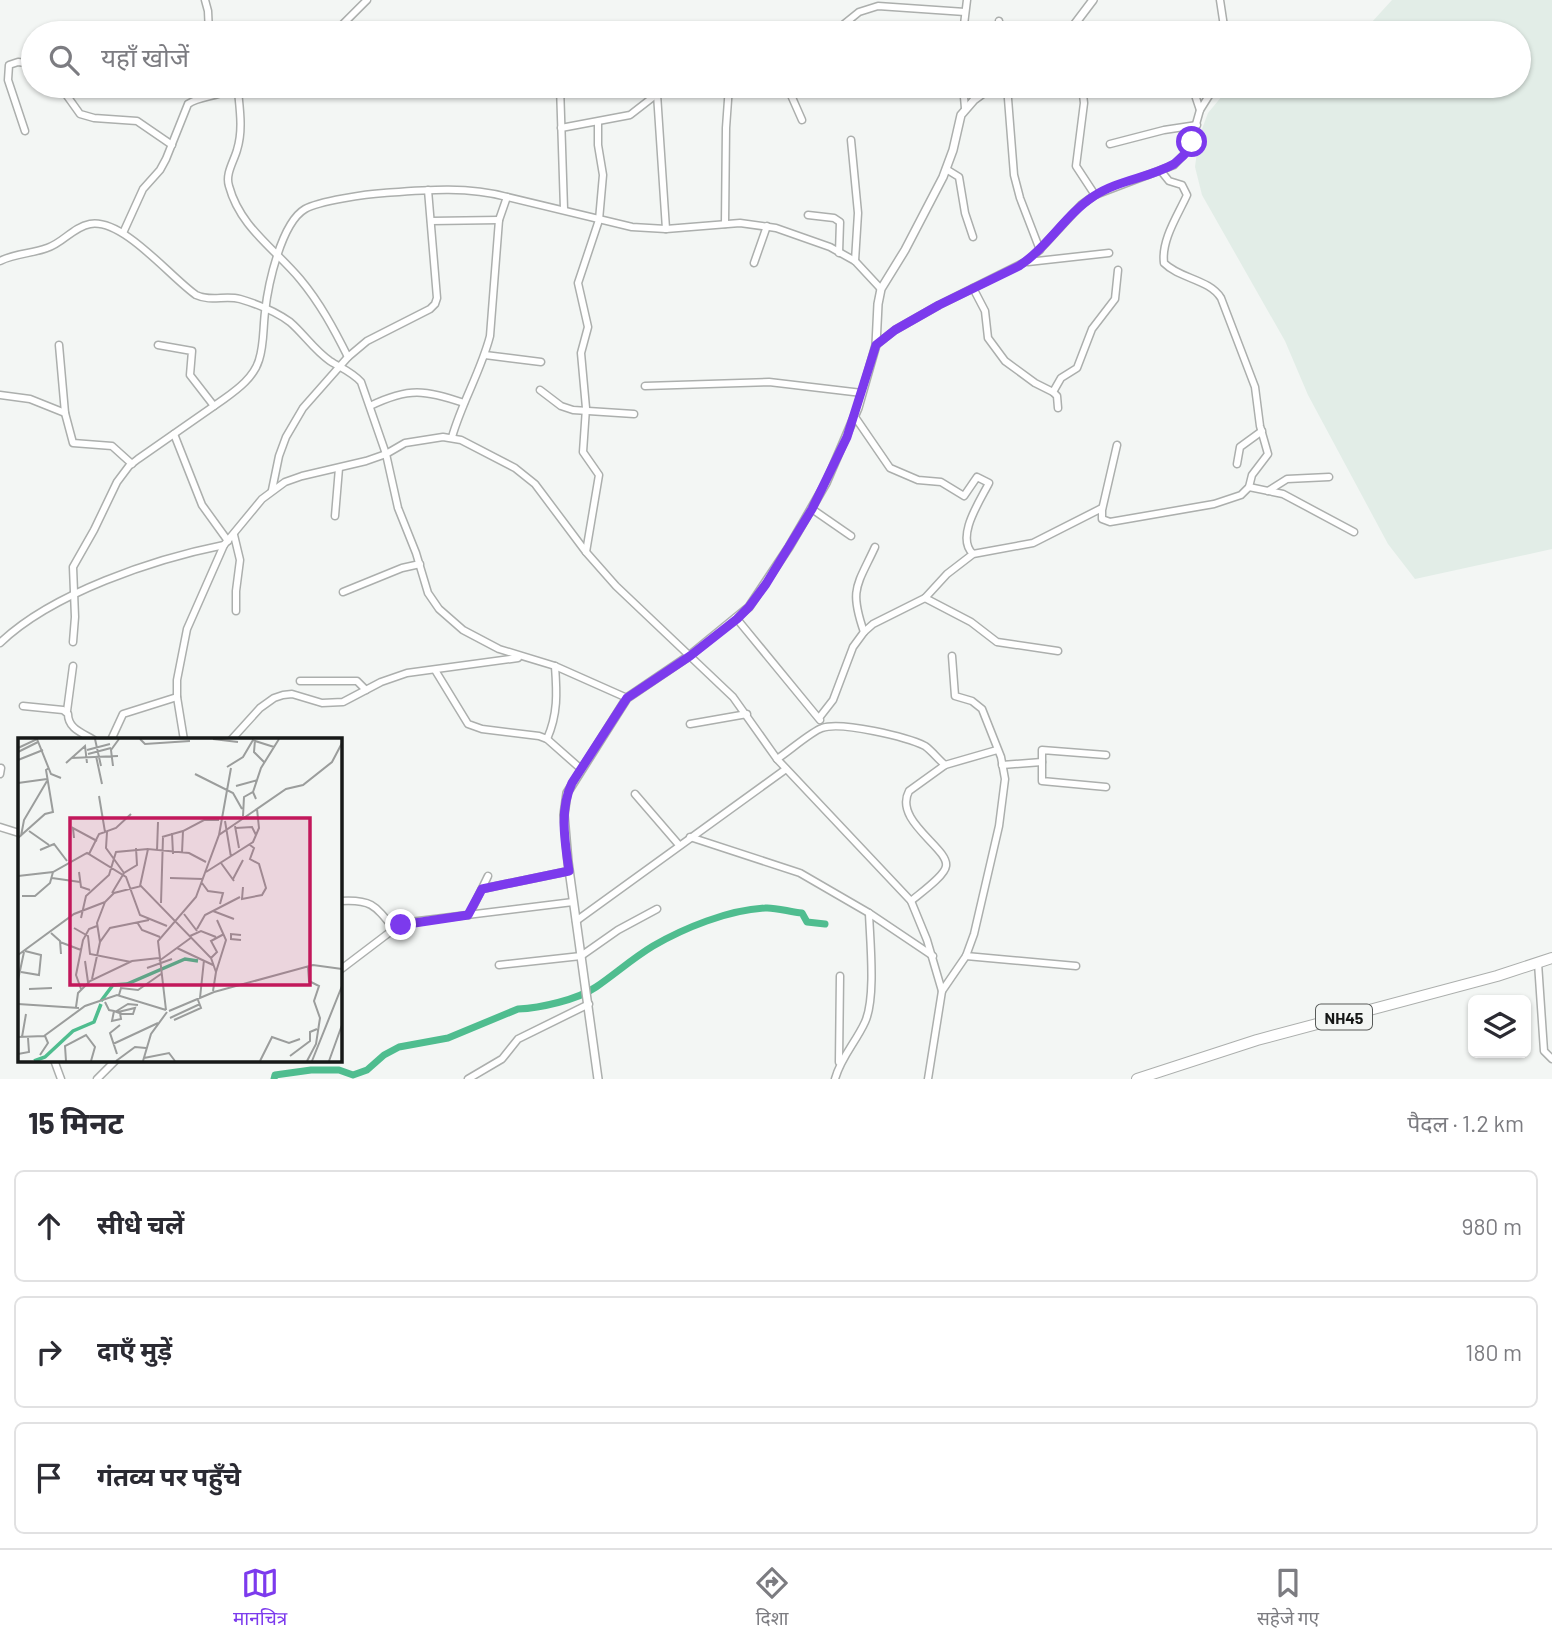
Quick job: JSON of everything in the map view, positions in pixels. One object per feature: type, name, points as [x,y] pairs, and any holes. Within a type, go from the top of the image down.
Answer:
[{"type":"highway","name":"NH45","points":[[1137,1079],[1257,1040],[1497,976],[1552,958]]},
{"type":"street","points":[[205,0],[208,21]]},
{"type":"street","points":[[346,21],[367,0]]},
{"type":"street","points":[[964,21],[967,0]]},
{"type":"street","points":[[1077,21],[1093,0]]},
{"type":"street","points":[[1220,0],[1223,21]]},
{"type":"street","points":[[848,21],[859,12],[888,6],[916,4],[965,12]]},
{"type":"street","points":[[21,62],[9,65],[7,72],[25,131]]},
{"type":"street","points":[[69,98],[80,114],[94,118],[137,121],[172,145]]},
{"type":"street","points":[[123,233],[143,189],[160,170],[190,102],[200,98]]},
{"type":"street","points":[[239,98],[241,131],[228,184],[248,225],[299,279],[325,313],[348,357]]},
{"type":"street","points":[[560,98],[564,209]]},
{"type":"street","points":[[561,128],[630,115],[652,98]]},
{"type":"street","points":[[657,98],[666,229]]},
{"type":"street","points":[[724,224],[728,98]]},
{"type":"street","points":[[792,98],[802,120]]},
{"type":"street","points":[[598,1079],[569,871],[564,805],[567,793],[627,698],[690,656],[749,607],[812,509],[855,417],[876,345],[881,289],[905,250],[946,169],[965,108],[964,98]]},
{"type":"street","points":[[965,108],[978,98]]},
{"type":"street","points":[[1008,98],[1016,187],[1040,250]]},
{"type":"street","points":[[1083,98],[1076,166],[1095,195]]},
{"type":"street","points":[[1196,98],[1200,110]]},
{"type":"street","points":[[876,345],[904,325],[1026,262],[1081,205],[1095,195],[1174,164],[1189,149],[1200,110],[1208,98]]},
{"type":"street","points":[[586,552],[599,475],[583,452],[585,412],[581,348],[589,327],[578,283],[599,220],[603,175],[598,145],[598,122]]},
{"type":"street","points":[[1110,144],[1153,132],[1196,125]]},
{"type":"street","points":[[851,140],[858,213],[855,261]]},
{"type":"street","points":[[946,169],[959,177],[965,213],[973,237]]},
{"type":"street","points":[[1117,444],[1102,508],[1102,519],[1110,522],[1214,504],[1241,495],[1249,487],[1252,475],[1268,453],[1255,387],[1221,298],[1213,288],[1174,270],[1164,262],[1164,252],[1179,209],[1187,195],[1182,185],[1170,181],[1161,171]]},
{"type":"street","points":[[272,490],[279,456],[294,421],[303,408],[348,357],[377,334],[430,309],[435,304],[437,298],[428,190]]},
{"type":"street","points":[[73,642],[75,617],[72,574],[76,559],[94,530],[106,501],[122,474],[132,464],[237,389],[254,370],[262,347],[266,308],[278,256],[290,226],[305,209],[314,205],[376,194],[463,190],[564,209],[632,227],[666,229],[724,224],[767,226],[819,243],[855,261],[881,289]]},
{"type":"street","points":[[452,437],[485,355],[492,320],[499,220],[507,197]]},
{"type":"street","points":[[808,215],[834,218],[841,222],[839,253]]},
{"type":"street","points":[[431,221],[499,220]]},
{"type":"street","points":[[0,261],[23,252],[51,247],[73,231],[89,224],[107,225],[123,233],[196,295],[209,299],[234,298],[266,308],[290,323],[315,349],[361,382],[386,454],[398,508],[420,564],[428,593],[439,609],[480,640],[555,666],[627,698]]},
{"type":"street","points":[[754,263],[767,226]]},
{"type":"street","points":[[1026,262],[1109,253]]},
{"type":"street","points":[[1053,392],[1061,378],[1077,368],[1092,329],[1115,299],[1118,270]]},
{"type":"street","points":[[972,288],[985,311],[988,338],[1005,361],[1035,383],[1053,392],[1058,408]]},
{"type":"street","points":[[59,345],[65,413],[73,443],[112,446],[132,464]]},
{"type":"street","points":[[158,345],[192,351],[190,375],[214,406]]},
{"type":"street","points":[[485,355],[541,362]]},
{"type":"street","points":[[645,386],[769,382],[862,393]]},
{"type":"street","points":[[540,390],[561,406],[585,412],[634,414]]},
{"type":"street","points":[[370,406],[392,395],[404,393],[430,393],[464,402]]},
{"type":"street","points":[[0,395],[30,399],[65,413]]},
{"type":"street","points":[[855,417],[890,468],[918,481],[941,482],[964,496],[977,477],[989,483],[978,503],[965,539],[973,554]]},
{"type":"street","points":[[1237,464],[1240,447],[1262,431]]},
{"type":"street","points":[[174,434],[202,505],[229,540],[240,561],[236,611]]},
{"type":"street","points":[[184,738],[177,680],[187,629],[229,540],[272,490],[302,476],[386,454],[405,443],[452,437],[497,458],[535,484],[586,552],[616,586],[733,697],[777,759],[911,901],[933,956],[942,991],[928,1079]]},
{"type":"street","points":[[335,516],[339,468]]},
{"type":"street","points":[[1268,491],[1287,479],[1329,477]]},
{"type":"street","points":[[1249,487],[1283,494],[1354,532]]},
{"type":"street","points":[[820,718],[833,700],[848,656],[864,632],[873,624],[925,598],[947,574],[973,554],[1033,543],[1102,508]]},
{"type":"street","points":[[812,509],[851,536]]},
{"type":"street","points":[[0,643],[29,619],[73,594],[229,540]]},
{"type":"street","points":[[864,632],[856,610],[855,595],[875,547]]},
{"type":"street","points":[[343,592],[402,568],[420,564]]},
{"type":"street","points":[[925,598],[971,622],[998,642],[1058,651]]},
{"type":"street","points":[[737,619],[820,718],[823,727]]},
{"type":"street","points":[[942,991],[966,956],[974,934],[1005,788],[1003,765],[982,709],[972,701],[955,696],[952,656]]},
{"type":"street","points":[[233,738],[260,708],[274,698],[292,694],[312,702],[332,703],[352,698],[407,673],[523,657]]},
{"type":"street","points":[[73,666],[68,720],[74,728],[91,738]]},
{"type":"street","points":[[547,740],[556,717],[555,666]]},
{"type":"street","points":[[435,670],[468,724],[482,729],[532,734],[547,740],[581,769]]},
{"type":"street","points":[[300,681],[357,681],[366,690]]},
{"type":"street","points":[[112,738],[123,714],[177,697]]},
{"type":"street","points":[[23,706],[67,711]]},
{"type":"street","points":[[690,724],[747,714]]},
{"type":"street","points":[[777,759],[823,727],[864,729],[918,744],[928,748],[945,765]]},
{"type":"street","points":[[911,901],[943,874],[946,866],[945,859],[914,822],[908,811],[906,796],[915,786],[945,765],[998,750]]},
{"type":"street","points":[[1106,755],[1042,750],[1042,781],[1106,787]]},
{"type":"street","points":[[1003,765],[1042,762]]},
{"type":"street","points":[[576,921],[786,769]]},
{"type":"street","points":[[635,794],[679,845]]},
{"type":"street","points":[[0,827],[18,833]]},
{"type":"street","points":[[690,837],[800,873],[869,913],[933,956]]},
{"type":"street","points":[[482,889],[569,871]]},
{"type":"street","points":[[468,915],[488,876]]},
{"type":"street","points":[[341,901],[356,900],[372,904],[394,929]]},
{"type":"street","points":[[341,969],[394,929],[410,922],[573,902]]},
{"type":"street","points":[[499,965],[581,956],[618,930],[657,909]]},
{"type":"street","points":[[835,1079],[840,1064],[867,1015],[871,956],[869,913]]},
{"type":"street","points":[[966,956],[1076,966]]},
{"type":"street","points":[[1538,963],[1544,1051],[1552,1059]]},
{"type":"street","points":[[840,976],[840,1064]]},
{"type":"street","points":[[468,1079],[502,1059],[518,1039],[589,1004]]},
{"type":"street","points":[[55,1062],[61,1079]]},
{"type":"street","points":[[97,1079],[114,1062]]},
{"type":"shaded area","points":[[1392,0],[1552,0],[1552,549],[1415,579],[1388,544],[1308,395],[1285,341],[1202,195],[1195,167],[1199,137],[1208,113],[1220,98],[1531,98],[1531,21],[1373,21]]},
{"type":"waterway","points":[[274,1079],[275,1075],[311,1070],[339,1070],[353,1075],[367,1070],[384,1055],[399,1047],[448,1038],[518,1009],[547,1005],[579,996],[653,946],[721,916],[769,908],[802,913],[807,922],[825,924]]},
{"type":"route","points":[[401,925],[468,915],[482,889],[569,871],[564,805],[572,783],[627,698],[690,656],[737,619],[766,584],[826,483],[858,408],[876,345],[895,330],[939,305],[1031,259],[1081,205],[1110,187],[1161,171],[1174,164],[1189,149],[1192,142]]}]
